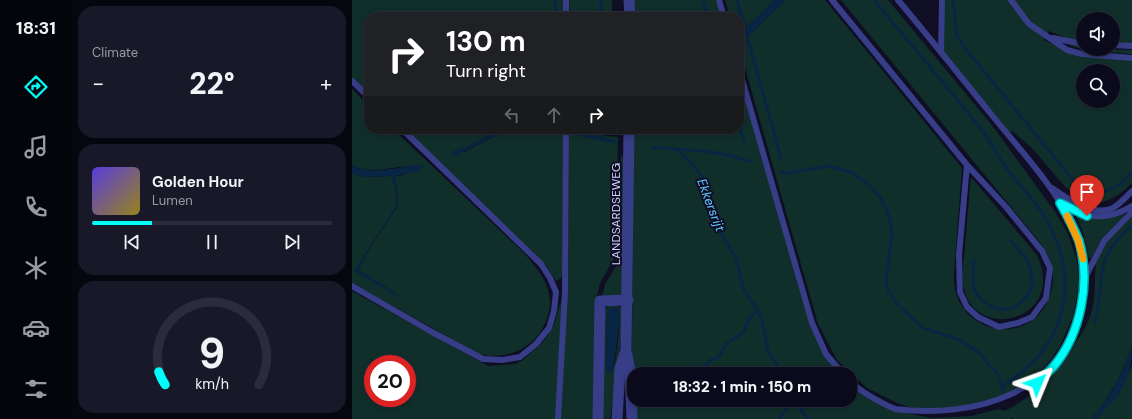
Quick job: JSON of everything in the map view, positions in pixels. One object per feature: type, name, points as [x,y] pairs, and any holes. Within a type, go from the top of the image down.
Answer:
[{"type":"street","points":[[629,0],[630,12]]},
{"type":"street","name":"LANDSARDSEWEG","points":[[629,134],[628,300],[626,350],[630,371],[632,419]]},
{"type":"street","points":[[598,419],[600,301],[628,300]]},
{"type":"street","name":"LANDSARDSEWEG","points":[[617,419],[620,369],[626,350]]},
{"type":"lane","points":[[566,0],[566,12]]},
{"type":"lane","points":[[719,0],[723,12]]},
{"type":"lane","points":[[832,0],[967,165],[1011,213],[1042,251],[1050,268],[1046,298],[1032,317],[1018,323],[999,327],[978,317],[967,307],[960,292],[959,255],[967,165]]},
{"type":"lane","points":[[898,0],[1051,187],[1078,240],[1083,258],[1084,280],[1078,321],[1055,366],[1037,383],[1015,400]]},
{"type":"lane","points":[[941,52],[942,0]]},
{"type":"lane","points":[[1011,0],[1029,24],[1067,50],[1082,54],[1132,58]]},
{"type":"lane","points":[[1050,37],[1076,43]]},
{"type":"lane","points":[[1120,45],[1132,46]]},
{"type":"lane","points":[[352,81],[364,92]]},
{"type":"lane","points":[[744,86],[812,323],[826,354],[837,367]]},
{"type":"lane","points":[[352,286],[432,332],[483,359],[502,360],[520,358],[541,339],[549,328],[554,311],[556,292],[550,278],[541,264],[407,134]]},
{"type":"lane","points":[[558,419],[565,292],[566,134]]},
{"type":"lane","points":[[1051,187],[1080,205],[1090,209],[1103,210],[1113,208],[1132,191]]},
{"type":"lane","points":[[1060,203],[1087,216],[1099,217],[1112,216],[1132,206]]},
{"type":"lane","points":[[1084,280],[1104,241],[1132,212]]},
{"type":"lane","points":[[556,292],[565,292]]},
{"type":"lane","points":[[857,387],[868,396],[888,406],[906,413],[931,418]]},
{"type":"green space","points":[[352,0],[563,0],[563,12],[364,12],[364,91],[352,80]]},
{"type":"green space","points":[[569,0],[612,0],[612,12],[570,12]]},
{"type":"green space","points":[[634,0],[719,0],[723,12],[634,12]]},
{"type":"green space","points":[[725,0],[774,0],[745,29],[747,37],[786,0],[825,0],[962,168],[954,273],[956,294],[965,310],[978,321],[993,328],[1010,329],[1026,324],[1040,313],[1050,295],[1053,273],[1047,254],[1039,241],[841,0],[888,0],[991,124],[1056,213],[1068,234],[1077,260],[1079,286],[1073,316],[1059,348],[1049,362],[1035,377],[1015,391],[964,410],[912,408],[897,403],[867,388],[857,379],[857,367],[844,367],[837,360],[818,324],[744,65],[744,12],[729,12]]},
{"type":"green space","points":[[942,0],[1132,0],[1132,44],[1120,43],[1120,12],[1076,12],[1076,40],[1069,39],[1049,31],[1044,40],[1067,51],[1076,52],[1076,56],[1103,56],[1132,60],[1132,183],[1116,196],[1102,202],[1090,202],[1078,197],[1068,189],[1034,151],[1012,131],[1007,135],[941,52]]},
{"type":"green space","points":[[1120,50],[1132,50],[1132,54],[1120,53]]},
{"type":"green space","points":[[744,86],[818,339],[838,367],[633,367],[633,134],[744,134]]},
{"type":"green space","points":[[352,89],[364,101],[364,134],[398,134],[525,254],[537,270],[546,285],[550,301],[546,321],[535,339],[528,345],[509,354],[489,356],[475,353],[352,283],[352,173],[364,177],[392,176],[397,199],[394,210],[354,271],[397,294],[358,270],[373,243],[397,208],[398,200],[395,176],[403,175],[424,166],[406,166],[371,170],[352,166]]},
{"type":"green space","points":[[409,134],[491,134],[466,147],[452,152],[464,152],[499,134],[564,134],[563,272],[561,278],[556,281],[545,264]]},
{"type":"green space","points":[[569,134],[596,134],[618,137],[615,257],[600,283],[597,296],[594,419],[352,419],[352,291],[488,366],[515,364],[523,360],[544,341],[554,325],[560,304],[568,296]]},
{"type":"green space","points":[[621,156],[625,158],[622,293],[620,295],[602,296],[605,284],[620,260]]},
{"type":"green space","points":[[971,177],[1037,255],[1043,277],[1040,295],[1031,309],[1017,317],[1001,319],[985,316],[972,306],[964,289],[963,268]]},
{"type":"green space","points":[[1123,214],[1125,215],[1100,242],[1092,258],[1089,258],[1084,235],[1076,215],[1099,219]]},
{"type":"green space","points":[[1132,216],[1132,348],[1118,380],[1101,408],[1090,419],[1014,419],[1012,417],[1011,419],[636,419],[635,407],[857,407],[857,385],[906,413],[931,418],[972,416],[998,409],[1005,411],[1037,390],[1046,382],[1062,363],[1083,331],[1091,314],[1094,298],[1095,270],[1098,257],[1105,243]]},
{"type":"green space","points":[[609,305],[621,307],[622,331],[610,419],[602,419],[605,310]],"holes":[[[617,308],[619,312],[618,339],[612,372],[606,370],[607,312]]]},
{"type":"green space","points":[[1132,365],[1132,419],[1096,419],[1119,393]]},
{"type":"water","points":[[774,0],[786,0],[747,37],[745,29]]},
{"type":"water","points":[[491,134],[499,134],[452,157],[451,152],[466,147]]},
{"type":"water","points":[[425,165],[418,171],[395,176],[398,201],[397,208],[373,243],[358,270],[397,294],[396,296],[354,271],[394,210],[397,199],[392,176],[364,177],[352,173],[352,166],[367,170],[375,170]]},
{"type":"water","points":[[614,307],[619,310],[619,326],[613,370],[609,373],[606,370],[607,312],[609,309]]},
{"type":"water","points":[[1132,348],[1129,369],[1122,387],[1111,403],[1096,419],[1090,419],[1110,395]]},
{"type":"waterway","points":[[555,0],[556,12]]},
{"type":"waterway","name":"Ekkersrijt","points":[[601,0],[601,12]]},
{"type":"waterway","points":[[703,0],[707,12]]},
{"type":"waterway","points":[[737,0],[740,12]]},
{"type":"waterway","points":[[874,0],[984,133],[1007,169],[1042,212],[1057,243],[1063,267],[1065,290],[1062,312],[1054,333],[1041,353],[1024,371],[1002,386]]},
{"type":"waterway","points":[[953,0],[957,36],[964,47],[1074,181],[1090,190],[1104,191],[1118,186],[1132,173]]},
{"type":"waterway","points":[[744,25],[781,158]]},
{"type":"waterway","name":"Ekkersrijt","points":[[578,134],[601,139]]},
{"type":"waterway","name":"Ekkersrijt","points":[[601,134],[601,139],[615,142]]},
{"type":"waterway","points":[[742,134],[744,142]]},
{"type":"waterway","name":"Ekkersrijt","points":[[653,147],[715,153],[751,162]]},
{"type":"waterway","name":"Ekkersrijt","points":[[677,150],[693,165],[704,179],[716,225],[736,258],[744,290],[758,311],[763,323],[768,351],[778,367]]},
{"type":"waterway","name":"Ekkersrijt","points":[[781,172],[788,173],[829,166],[853,173],[868,184],[880,197],[889,216],[892,232],[886,282],[889,292],[898,305],[923,328],[960,340],[978,352],[997,373],[1004,391]]},
{"type":"waterway","points":[[1095,322],[1105,260],[1113,245],[1132,225]]},
{"type":"waterway","points":[[974,259],[973,284],[976,293],[980,298],[990,306],[997,308],[1003,309],[1016,306],[1023,300],[1032,287],[1032,278],[1028,261],[1011,241]]},
{"type":"waterway","points":[[704,367],[710,360],[719,357],[728,342],[743,333],[751,316],[758,311]]},
{"type":"waterway","points":[[779,419],[788,407]]},
{"type":"waterway","name":"Ekkersrijt","points":[[799,407],[808,419]]},
{"type":"slow traffic","points":[[1067,216],[1078,240],[1083,259]]},
{"type":"route","points":[[1037,383],[1055,366],[1070,339],[1078,321],[1082,299],[1084,280],[1083,258],[1078,240],[1060,203],[1087,216]]}]
